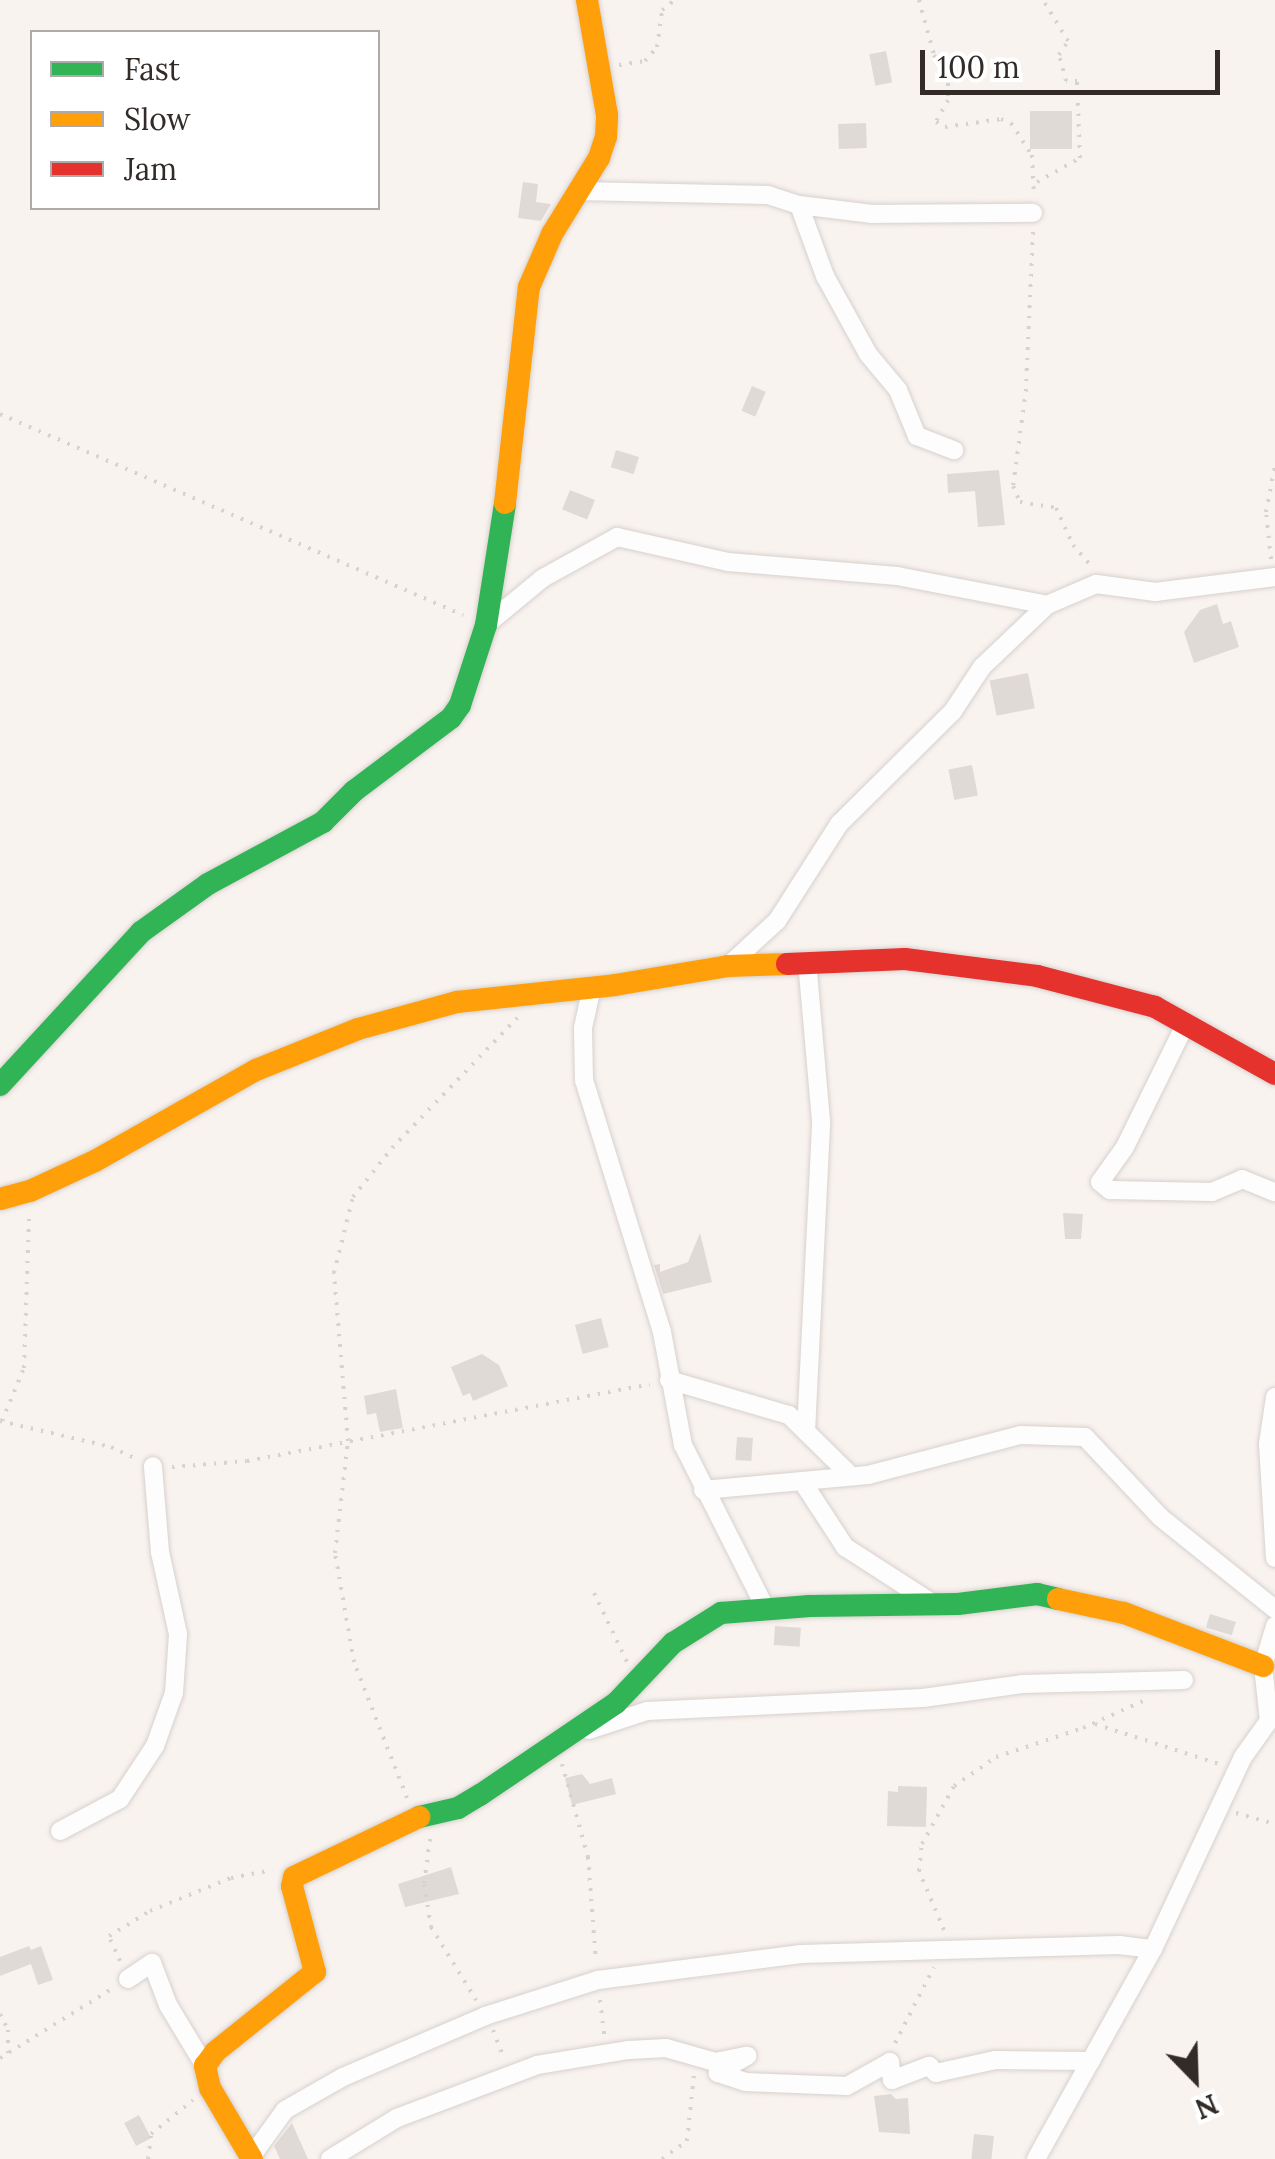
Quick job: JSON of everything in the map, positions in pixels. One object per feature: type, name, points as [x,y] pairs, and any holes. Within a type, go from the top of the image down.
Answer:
[{"type":"street","points":[[0,1086],[140,932],[208,884],[323,822],[354,791],[451,718],[460,705],[486,625],[500,548],[529,287],[552,234],[599,158],[606,137],[607,115],[586,0]]},
{"type":"street","points":[[578,190],[768,195],[799,205],[872,214],[1034,213]]},
{"type":"street","points":[[799,205],[825,276],[868,354],[898,390],[917,436],[954,450]]},
{"type":"street","points":[[486,625],[543,578],[617,538],[728,562],[897,576],[1048,605]]},
{"type":"street","points":[[728,966],[777,920],[839,824],[954,711],[982,667],[1048,605],[1079,588],[1110,584],[1155,592],[1275,575]]},
{"type":"street","points":[[0,1198],[30,1190],[95,1161],[224,1085],[358,1029],[442,1006],[728,966],[904,960],[1037,976],[1107,991],[1186,1023],[1275,1074]]},
{"type":"street","points":[[806,1432],[821,1120],[807,962]]},
{"type":"street","points":[[592,987],[582,1028],[584,1080],[662,1332],[683,1445],[766,1609]]},
{"type":"street","points":[[1186,1023],[1126,1147],[1100,1182],[1110,1190],[1212,1192],[1242,1180],[1275,1192]]},
{"type":"street","points":[[670,1380],[789,1415],[851,1476]]},
{"type":"street","points":[[1275,1397],[1269,1424],[1268,1470],[1275,1558]]},
{"type":"street","points":[[703,1490],[851,1476],[1021,1435],[1085,1437],[1160,1517],[1275,1609]]},
{"type":"street","points":[[60,1831],[120,1800],[156,1746],[174,1693],[178,1634],[160,1552],[153,1466]]},
{"type":"street","points":[[802,1481],[845,1548],[936,1605]]},
{"type":"street","points":[[208,2077],[215,2052],[315,1972],[292,1886],[298,1873],[424,1816],[469,1802],[616,1703],[673,1642],[729,1611],[936,1605],[1037,1594],[1124,1613],[1263,1666]]},
{"type":"street","points":[[1036,2159],[1153,1949],[1238,1769],[1272,1716],[1262,1696],[1263,1666],[1275,1626]]},
{"type":"street","points":[[558,1740],[647,1710],[922,1698],[1022,1684],[1184,1680]]},
{"type":"street","points":[[128,1980],[152,1963],[168,2005],[250,2158],[285,2110],[343,2077],[485,2016],[598,1980],[801,1954],[1119,1945],[1153,1949]]},
{"type":"street","points":[[330,2159],[397,2118],[538,2065],[606,2054],[666,2048],[699,2060],[747,2056],[718,2073],[745,2082],[847,2086],[890,2062],[892,2080],[929,2066],[936,2073],[995,2060],[1092,2060]]},
{"type":"path","points":[[598,69],[644,62],[658,48],[662,10],[675,0]]},
{"type":"path","points":[[918,0],[934,54],[948,83],[948,100],[936,122],[945,127],[1001,119],[1011,123],[1032,156],[1035,182],[1026,389],[1013,486],[1020,502],[1056,508],[1073,545],[1110,584]]},
{"type":"path","points":[[1035,182],[1080,158],[1078,80],[1066,81],[1059,55],[1068,41],[1043,0]]},
{"type":"path","points":[[0,414],[486,625]]},
{"type":"path","points":[[1275,465],[1267,546],[1275,575]]},
{"type":"path","points":[[510,2077],[485,2016],[431,1927],[424,1884],[424,1816],[354,1662],[335,1553],[348,1441],[334,1274],[353,1196],[392,1148],[542,992]]},
{"type":"path","points":[[30,1190],[24,1368],[1,1421],[110,1447],[153,1466],[182,1468],[246,1460],[670,1380]]},
{"type":"path","points":[[594,1593],[635,1680]]},
{"type":"path","points":[[890,2062],[896,2034],[940,1952],[944,1928],[920,1871],[922,1844],[954,1786],[996,1757],[1094,1724],[1184,1680]]},
{"type":"path","points":[[1094,1724],[1238,1769]]},
{"type":"path","points":[[558,1740],[588,1856],[606,2054]]},
{"type":"path","points":[[1221,1808],[1275,1824]]},
{"type":"path","points":[[0,2058],[128,1980],[108,1936],[150,1911],[231,1878],[253,1871],[298,1873]]},
{"type":"path","points":[[0,2014],[8,2030],[8,2053]]},
{"type":"path","points":[[662,2159],[687,2142],[690,2082],[699,2060]]},
{"type":"path","points":[[148,2159],[151,2134],[208,2077]]},
{"type":"building","points":[[886,51],[892,82],[875,86],[869,54]]},
{"type":"building","points":[[1030,111],[1072,111],[1072,149],[1030,149]]},
{"type":"building","points":[[866,123],[867,148],[839,149],[838,124]]},
{"type":"building","points":[[523,182],[538,184],[536,202],[551,204],[541,221],[518,218]]},
{"type":"building","points":[[752,386],[766,392],[755,417],[741,411]]},
{"type":"building","points":[[616,450],[639,457],[634,474],[611,467]]},
{"type":"building","points":[[999,470],[1005,525],[978,527],[975,491],[948,493],[947,474]]},
{"type":"building","points":[[570,490],[595,500],[587,520],[562,509]]},
{"type":"building","points":[[1217,604],[1223,624],[1231,621],[1239,647],[1194,663],[1184,632],[1200,610]]},
{"type":"building","points":[[1028,673],[1035,708],[997,716],[990,680]]},
{"type":"building","points":[[972,765],[978,795],[954,800],[948,770]]},
{"type":"building","points":[[1063,1213],[1083,1214],[1081,1239],[1065,1239]]},
{"type":"building","points":[[700,1233],[712,1282],[663,1294],[654,1265],[660,1264],[660,1272],[688,1262]]},
{"type":"building","points":[[601,1318],[609,1347],[583,1354],[575,1325]]},
{"type":"building","points":[[482,1354],[499,1365],[508,1386],[473,1401],[470,1393],[463,1396],[451,1367]]},
{"type":"building","points":[[396,1389],[403,1428],[380,1432],[376,1413],[367,1415],[364,1396]]},
{"type":"building","points":[[737,1437],[753,1438],[751,1461],[735,1460]]},
{"type":"building","points":[[1210,1614],[1236,1622],[1232,1635],[1206,1627]]},
{"type":"building","points":[[775,1626],[801,1628],[800,1647],[774,1645]]},
{"type":"building","points":[[582,1774],[590,1784],[612,1778],[616,1794],[572,1805],[565,1778]]},
{"type":"building","points":[[898,1786],[927,1787],[926,1827],[887,1826],[888,1791],[898,1792]]},
{"type":"building","points":[[451,1867],[459,1894],[405,1907],[398,1884]]},
{"type":"building","points":[[29,1946],[31,1950],[41,1946],[53,1980],[38,1985],[31,1964],[0,1976],[0,1957]]},
{"type":"building","points":[[891,2094],[896,2099],[908,2098],[910,2134],[879,2132],[874,2096]]},
{"type":"building","points":[[139,2115],[151,2138],[136,2146],[124,2123]]},
{"type":"building","points":[[292,2123],[308,2159],[280,2159],[274,2146]]},
{"type":"building","points":[[974,2134],[994,2136],[991,2159],[971,2159]]},
{"type":"traffic: fast","points":[[0,1085],[141,932],[208,884],[323,822],[354,791],[451,718],[460,705],[486,625],[505,503]]},
{"type":"traffic: fast","points":[[419,1817],[458,1808],[480,1795],[616,1703],[673,1643],[721,1613],[810,1606],[958,1604],[1037,1594],[1058,1599]]},
{"type":"traffic: slow","points":[[505,503],[529,287],[552,234],[599,158],[606,137],[607,115],[587,0]]},
{"type":"traffic: slow","points":[[0,1199],[30,1191],[95,1161],[256,1070],[358,1029],[457,1002],[615,985],[728,966],[787,964]]},
{"type":"traffic: slow","points":[[1058,1599],[1124,1613],[1263,1666]]},
{"type":"traffic: slow","points":[[252,2159],[210,2088],[205,2066],[215,2052],[315,1972],[292,1886],[294,1877],[419,1817]]},
{"type":"traffic: jam","points":[[787,964],[905,959],[1037,976],[1155,1007],[1275,1074]]}]
